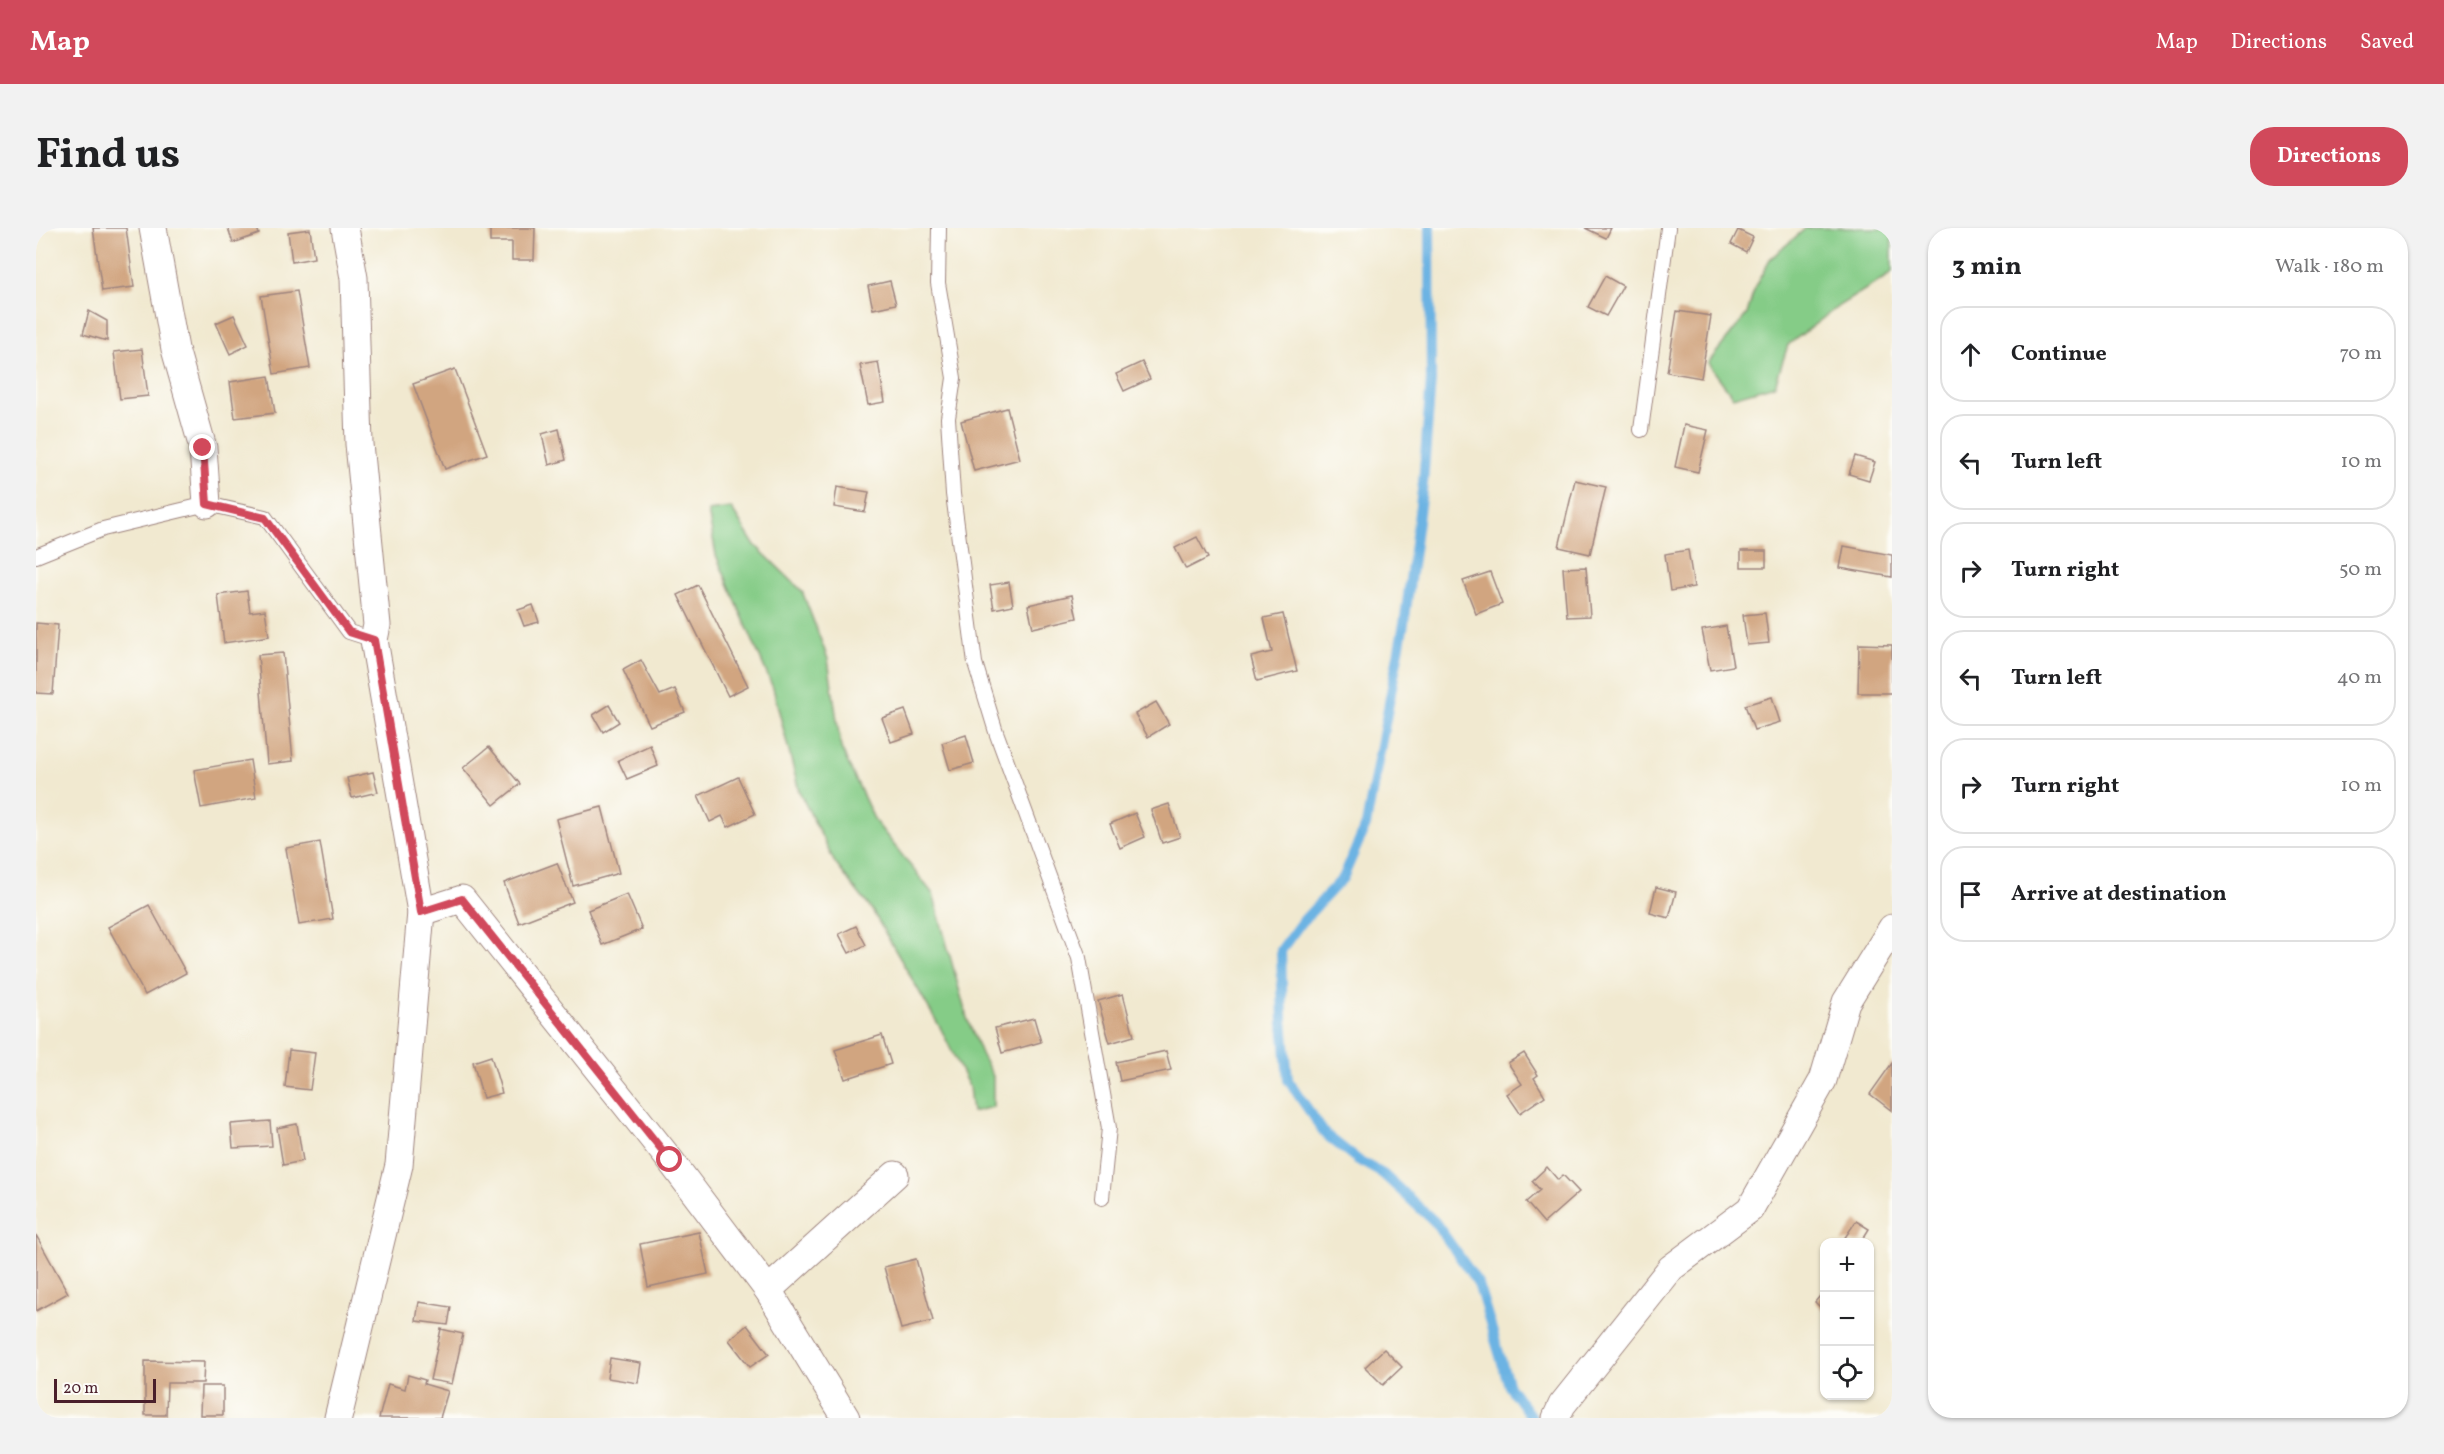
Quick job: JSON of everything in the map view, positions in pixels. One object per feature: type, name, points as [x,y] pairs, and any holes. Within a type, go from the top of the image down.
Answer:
[{"type":"street","points":[[153,228],[175,349],[203,448],[207,504]]},
{"type":"street","points":[[338,1418],[399,1164],[421,912],[374,640],[378,625],[359,444],[354,278],[345,228]]},
{"type":"street","points":[[421,912],[462,899],[662,1150],[768,1290],[846,1418]]},
{"type":"street","points":[[1556,1418],[1562,1405],[1671,1268],[1750,1209],[1823,1080],[1846,1002],[1892,928]]},
{"type":"street","points":[[768,1290],[895,1175]]},
{"type":"lane","points":[[939,228],[938,283],[954,378],[948,418],[953,494],[975,663],[996,732],[1079,958],[1109,1128],[1102,1198]]},
{"type":"lane","points":[[1641,430],[1668,228]]},
{"type":"lane","points":[[36,556],[103,529],[207,504],[265,518],[349,632],[374,640]]},
{"type":"green space","points":[[1806,228],[1892,228],[1892,273],[1840,305],[1788,345],[1775,385],[1733,397],[1708,363],[1747,314],[1755,287],[1770,259]]},
{"type":"green space","points":[[731,508],[753,543],[802,591],[828,659],[841,748],[875,821],[933,894],[967,1018],[981,1054],[993,1076],[993,1107],[972,1112],[969,1087],[941,1029],[872,910],[835,863],[799,791],[773,688],[716,555],[708,511]]},
{"type":"building","points":[[93,228],[126,228],[134,287],[102,291]]},
{"type":"building","points":[[228,228],[257,228],[259,234],[233,243]]},
{"type":"building","points":[[490,228],[535,228],[534,260],[512,260],[512,242],[490,242]]},
{"type":"building","points":[[1585,228],[1611,228],[1606,238]]},
{"type":"building","points":[[310,229],[314,258],[292,262],[288,232]]},
{"type":"building","points":[[1738,230],[1753,237],[1746,252],[1731,244]]},
{"type":"building","points":[[1605,276],[1623,286],[1606,316],[1588,307]]},
{"type":"building","points":[[890,281],[896,304],[873,309],[868,286]]},
{"type":"building","points":[[297,291],[310,368],[274,374],[261,296]]},
{"type":"building","points":[[89,311],[107,321],[107,341],[83,334]]},
{"type":"building","points":[[1677,311],[1711,316],[1701,378],[1667,372]]},
{"type":"building","points":[[234,315],[248,345],[230,354],[216,323]]},
{"type":"building","points":[[142,349],[148,396],[120,399],[114,352]]},
{"type":"building","points":[[878,362],[885,402],[868,405],[860,365]]},
{"type":"building","points":[[1142,362],[1150,379],[1124,391],[1116,374]]},
{"type":"building","points":[[455,369],[487,454],[445,469],[413,384]]},
{"type":"building","points":[[269,376],[275,413],[235,418],[230,382]]},
{"type":"building","points":[[1007,408],[1020,459],[974,471],[961,421]]},
{"type":"building","points":[[1684,425],[1708,430],[1698,472],[1675,467]]},
{"type":"building","points":[[559,429],[566,460],[549,465],[542,434]]},
{"type":"building","points":[[1855,456],[1875,462],[1869,480],[1849,474]]},
{"type":"building","points":[[1575,480],[1606,487],[1590,554],[1559,547]]},
{"type":"building","points":[[837,487],[869,492],[865,512],[834,507]]},
{"type":"building","points":[[1197,537],[1208,558],[1186,569],[1175,548]]},
{"type":"building","points":[[1844,546],[1892,555],[1892,577],[1840,568]]},
{"type":"building","points":[[1688,550],[1694,587],[1670,591],[1665,554]]},
{"type":"building","points":[[1741,551],[1766,551],[1766,567],[1741,567]]},
{"type":"building","points":[[1586,567],[1590,616],[1567,617],[1563,568]]},
{"type":"building","points":[[1490,572],[1502,604],[1476,614],[1463,581]]},
{"type":"building","points":[[1009,582],[1013,605],[994,609],[990,585]]},
{"type":"building","points":[[698,585],[748,686],[728,696],[678,595]]},
{"type":"building","points":[[247,591],[250,612],[265,610],[269,636],[224,643],[218,595]]},
{"type":"building","points":[[1072,595],[1077,618],[1033,628],[1028,605]]},
{"type":"building","points":[[533,605],[539,622],[524,626],[518,610]]},
{"type":"building","points":[[1765,613],[1769,643],[1747,645],[1743,615]]},
{"type":"building","points":[[1283,614],[1297,671],[1257,681],[1251,657],[1272,652],[1264,618]]},
{"type":"building","points":[[36,623],[58,625],[53,694],[36,693]]},
{"type":"building","points":[[1726,626],[1733,666],[1710,670],[1702,630]]},
{"type":"building","points":[[1859,644],[1892,645],[1892,693],[1858,693]]},
{"type":"building","points":[[283,653],[293,761],[267,764],[258,655]]},
{"type":"building","points":[[641,660],[660,695],[675,689],[685,712],[650,726],[623,670]]},
{"type":"building","points":[[1772,697],[1780,722],[1754,730],[1745,705]]},
{"type":"building","points":[[1156,702],[1169,724],[1148,737],[1135,714]]},
{"type":"building","points":[[609,705],[619,722],[603,732],[593,715]]},
{"type":"building","points":[[905,710],[914,734],[891,742],[882,718]]},
{"type":"building","points":[[966,735],[974,763],[950,770],[942,743]]},
{"type":"building","points":[[650,745],[658,766],[627,779],[618,760]]},
{"type":"building","points":[[489,747],[520,784],[494,805],[463,768]]},
{"type":"building","points":[[250,760],[256,798],[201,808],[194,770]]},
{"type":"building","points":[[373,772],[378,792],[352,798],[347,778]]},
{"type":"building","points":[[738,777],[755,814],[728,827],[722,816],[710,822],[698,796]]},
{"type":"building","points":[[1169,804],[1180,837],[1162,843],[1151,810]]},
{"type":"building","points":[[602,807],[619,873],[573,886],[556,819]]},
{"type":"building","points":[[1135,813],[1145,837],[1120,848],[1110,824]]},
{"type":"building","points":[[320,842],[333,919],[299,925],[286,848]]},
{"type":"building","points":[[557,863],[573,902],[519,923],[504,883]]},
{"type":"building","points":[[1656,887],[1676,892],[1669,918],[1650,913]]},
{"type":"building","points":[[627,894],[642,929],[602,945],[588,910]]},
{"type":"building","points":[[149,905],[186,973],[145,995],[108,927]]},
{"type":"building","points":[[856,926],[866,945],[849,953],[839,934]]},
{"type":"building","points":[[1123,994],[1134,1036],[1110,1043],[1098,1001]]},
{"type":"building","points":[[1034,1018],[1041,1042],[1002,1053],[995,1028]]},
{"type":"building","points":[[882,1035],[891,1064],[845,1079],[835,1050]]},
{"type":"building","points":[[289,1050],[315,1053],[310,1090],[285,1087]]},
{"type":"building","points":[[1166,1051],[1171,1070],[1120,1081],[1116,1062]]},
{"type":"building","points":[[1524,1053],[1538,1075],[1534,1078],[1545,1096],[1520,1113],[1507,1094],[1522,1084],[1508,1063]]},
{"type":"building","points":[[491,1056],[502,1093],[483,1098],[473,1062]]},
{"type":"building","points":[[1892,1063],[1892,1111],[1870,1094]]},
{"type":"building","points":[[270,1121],[272,1146],[233,1148],[231,1124]]},
{"type":"building","points":[[297,1124],[303,1161],[283,1165],[277,1128]]},
{"type":"building","points":[[1547,1167],[1558,1180],[1563,1175],[1579,1192],[1544,1223],[1526,1202],[1540,1190],[1532,1181]]},
{"type":"building","points":[[1856,1221],[1869,1229],[1863,1238],[1845,1238]]},
{"type":"building","points":[[699,1232],[708,1274],[648,1287],[640,1244]]},
{"type":"building","points":[[36,1235],[68,1293],[36,1311]]},
{"type":"building","points":[[916,1259],[933,1321],[901,1329],[884,1267]]},
{"type":"building","points":[[1820,1296],[1820,1307],[1815,1302]]},
{"type":"building","points":[[419,1302],[451,1307],[448,1325],[416,1321]]},
{"type":"building","points":[[747,1325],[769,1354],[750,1367],[729,1340]]},
{"type":"building","points":[[441,1329],[463,1334],[452,1384],[430,1380]]},
{"type":"building","points":[[1384,1349],[1402,1367],[1383,1385],[1365,1367]]},
{"type":"building","points":[[610,1358],[641,1363],[638,1383],[607,1378]]},
{"type":"building","points":[[145,1361],[204,1362],[203,1383],[167,1383],[166,1415],[145,1415]]},
{"type":"building","points":[[408,1375],[425,1380],[424,1384],[448,1391],[440,1418],[379,1418],[388,1384],[405,1389]]},
{"type":"building","points":[[201,1386],[223,1386],[223,1415],[200,1415]]},
{"type":"waterway","points":[[1430,228],[1431,380],[1423,483],[1405,618],[1366,825],[1343,878],[1300,924],[1281,950],[1283,1021],[1288,1080],[1325,1134],[1358,1160],[1383,1174],[1435,1222],[1478,1283],[1509,1386],[1532,1418]]},
{"type":"route","points":[[203,448],[207,504],[265,518],[349,632],[374,640],[421,912],[462,899],[670,1160]]}]
